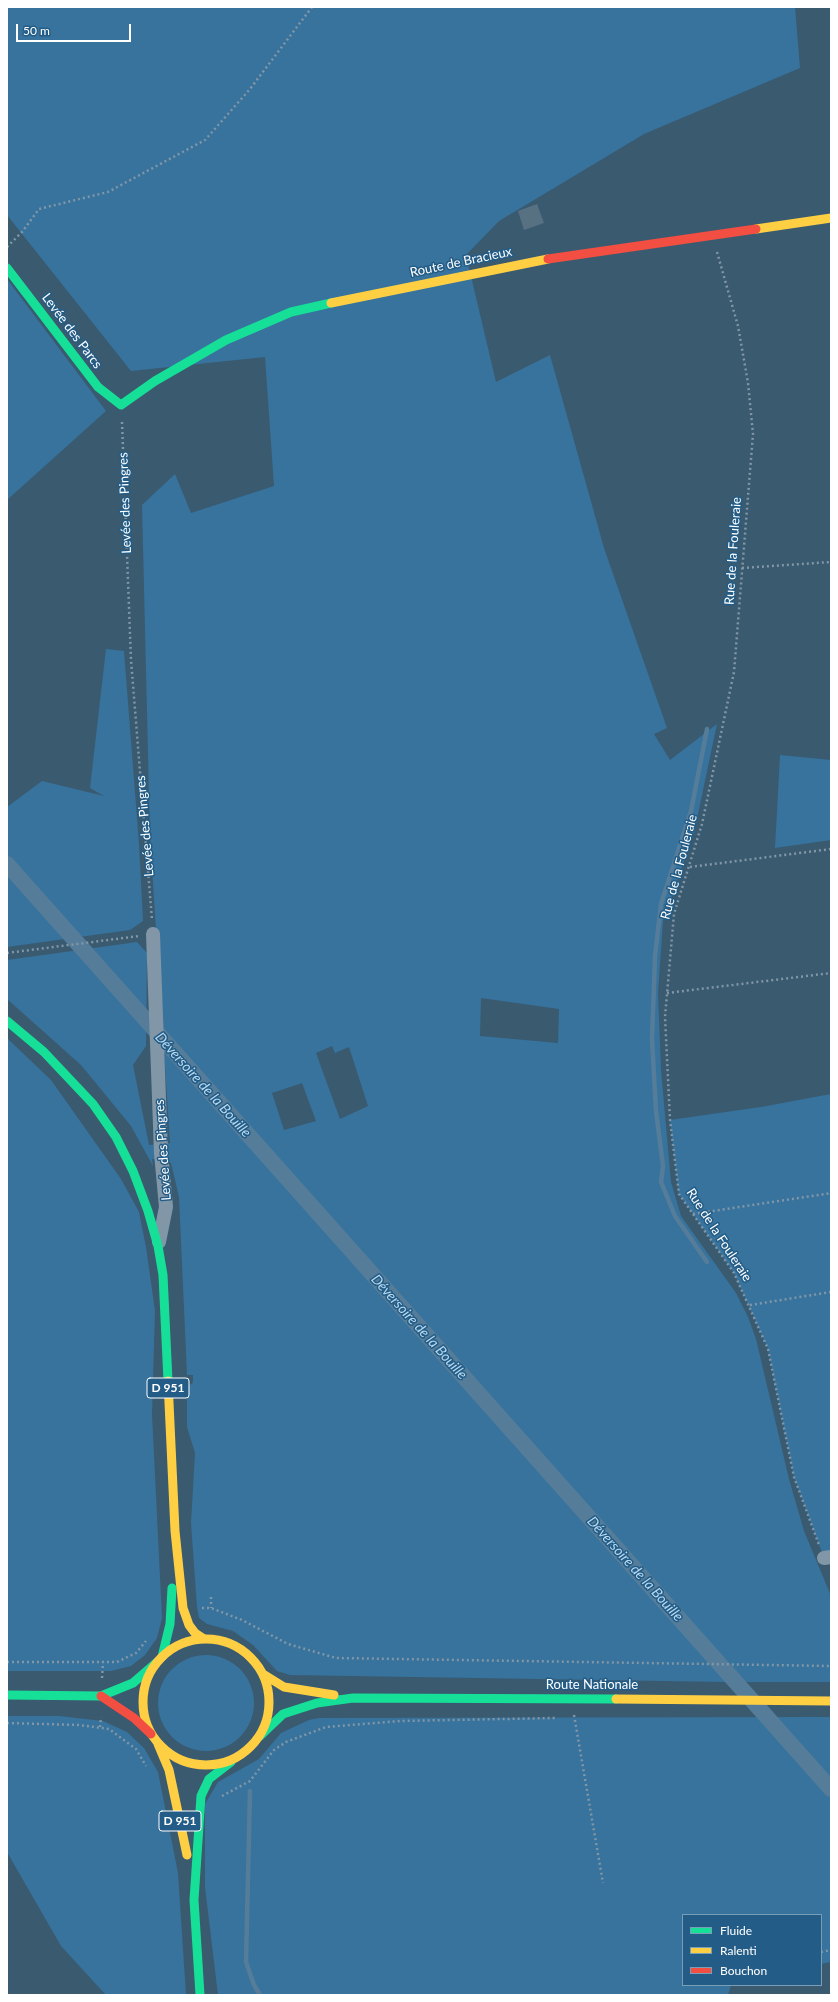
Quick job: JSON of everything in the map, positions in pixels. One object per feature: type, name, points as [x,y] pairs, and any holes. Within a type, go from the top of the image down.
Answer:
[{"type":"main road","name":"Route de Bracieux","points":[[121,405],[155,381],[226,340],[291,312],[531,261],[831,218]]},
{"type":"main road","name":"Levée des Parcs","points":[[7,268],[98,387],[121,405]]},
{"type":"main road","name":"D 951","points":[[7,1021],[44,1052],[93,1104],[116,1137],[136,1177],[148,1211],[158,1246],[163,1275],[175,1531],[184,1608],[192,1630],[204,1639]]},
{"type":"main road","name":"D 951","points":[[159,1660],[170,1624],[175,1531]]},
{"type":"main road","points":[[7,1695],[101,1696],[119,1690],[132,1683],[159,1660],[186,1642],[204,1639],[222,1641],[239,1648],[253,1659],[263,1674],[269,1696],[269,1709],[260,1736],[249,1749],[236,1758],[213,1765],[188,1763],[177,1759],[158,1744],[151,1734],[134,1718],[101,1696]]},
{"type":"main road","points":[[151,1734],[143,1709],[144,1691],[146,1681],[159,1660]]},
{"type":"main road","name":"Route Nationale","points":[[263,1674],[284,1687],[353,1698]]},
{"type":"main road","name":"Route Nationale","points":[[260,1736],[283,1714],[317,1703],[353,1698],[571,1698],[831,1701]]},
{"type":"main road","name":"D 951","points":[[158,1744],[169,1770],[176,1797],[194,1900]]},
{"type":"main road","name":"D 951","points":[[200,1995],[194,1900],[196,1850],[201,1796],[205,1786],[214,1774],[236,1758]]},
{"type":"street","name":"Levée des Pingres","points":[[153,934],[161,1153],[166,1207],[158,1246]]},
{"type":"path","points":[[7,247],[22,232],[39,209],[108,192],[205,140],[250,89],[312,7]]},
{"type":"path","name":"Rue de la Fouleraie","points":[[712,234],[738,326],[749,390],[753,434],[734,672],[702,824],[690,867],[674,914],[665,1017],[670,1120],[679,1194],[734,1273],[750,1305],[768,1349],[794,1477],[828,1558]]},
{"type":"path","name":"Levée des Pingres","points":[[121,405],[131,660],[153,934]]},
{"type":"path","points":[[742,568],[831,562]]},
{"type":"path","points":[[690,867],[831,849]]},
{"type":"path","points":[[7,953],[153,934]]},
{"type":"path","points":[[667,993],[831,973]]},
{"type":"path","points":[[693,1214],[831,1193]]},
{"type":"path","points":[[750,1305],[831,1292]]},
{"type":"path","points":[[211,1597],[211,1608]]},
{"type":"path","points":[[184,1608],[211,1608],[242,1620],[288,1644],[336,1658],[831,1666]]},
{"type":"path","points":[[7,1662],[117,1662],[136,1653],[150,1636]]},
{"type":"path","points":[[102,1676],[103,1662]]},
{"type":"path","points":[[571,1698],[603,1884]]},
{"type":"path","points":[[100,1728],[101,1713]]},
{"type":"path","points":[[201,1796],[219,1797],[236,1789],[250,1781],[274,1750],[286,1742],[326,1727],[400,1720],[558,1718]]},
{"type":"path","points":[[566,1718],[582,1718]]},
{"type":"path","points":[[7,1723],[79,1725],[109,1729],[136,1749],[146,1767]]},
{"type":"shaded area","points":[[7,7],[795,7],[800,68],[644,134],[499,221],[466,255],[496,382],[550,355],[604,548],[667,728],[654,734],[670,760],[717,724],[694,833],[663,921],[658,993],[661,1070],[671,1182],[681,1216],[736,1293],[748,1317],[756,1339],[789,1479],[804,1531],[831,1596],[831,1682],[725,1682],[290,1675],[277,1671],[253,1645],[233,1631],[207,1624],[199,1618],[191,1523],[195,1453],[187,1427],[187,1385],[192,1384],[193,1375],[187,1375],[179,1197],[171,1163],[152,1159],[153,1166],[131,1126],[81,1065],[7,999],[7,960],[137,942],[147,953],[146,1046],[133,1065],[149,1145],[170,1143],[150,837],[142,505],[175,474],[191,513],[274,486],[265,357],[131,371],[7,215]],"holes":[[[481,998],[559,1009],[558,1043],[480,1036]],[[332,1046],[335,1053],[349,1047],[368,1106],[340,1119],[316,1053]],[[302,1083],[316,1121],[284,1130],[272,1093]]]},
{"type":"shaded area","points":[[7,279],[106,411],[7,500]]},
{"type":"shaded area","points":[[106,649],[124,651],[139,844],[143,921],[130,930],[7,947],[7,807],[42,781],[104,796],[90,788]]},
{"type":"shaded area","points":[[780,755],[831,760],[831,840],[775,848]]},
{"type":"shaded area","points":[[7,1038],[51,1080],[121,1179],[139,1212],[146,1247],[155,1311],[152,1414],[162,1618],[157,1638],[145,1655],[131,1666],[111,1671],[7,1671]]},
{"type":"shaded area","points":[[831,1094],[831,1557],[824,1558],[794,1477],[768,1349],[734,1273],[679,1194],[670,1120],[761,1107]]},
{"type":"shaded area","points":[[197,1655],[215,1655],[225,1658],[233,1663],[246,1676],[251,1684],[254,1694],[254,1712],[251,1722],[240,1737],[233,1743],[225,1748],[215,1751],[197,1751],[187,1748],[179,1743],[166,1730],[161,1722],[158,1712],[158,1694],[161,1684],[166,1676],[179,1663],[187,1658]]},
{"type":"shaded area","points":[[7,1716],[59,1716],[103,1721],[127,1732],[144,1748],[158,1772],[178,1873],[186,1995],[106,1995],[61,1946],[7,1852]]},
{"type":"shaded area","points":[[831,1717],[831,1962],[822,1964],[822,1914],[682,1914],[682,1986],[731,1986],[728,1995],[218,1995],[205,1887],[205,1804],[218,1782],[259,1759],[281,1733],[309,1720],[319,1718]]},
{"type":"building","points":[[537,204],[544,223],[524,230],[518,211]]},
{"type":"waterway","points":[[707,729],[691,811],[661,904],[655,956],[652,1039],[656,1111],[663,1166],[661,1182],[675,1216],[707,1262]]},
{"type":"waterway","name":"Déversoire de la Bouille","points":[[7,864],[831,1789]]},
{"type":"waterway","points":[[250,1791],[246,1962],[254,1985],[260,1995]]},
{"type":"traffic: fast","points":[[7,268],[98,387],[121,405],[155,381],[226,340],[291,312],[331,303]]},
{"type":"traffic: fast","points":[[7,1021],[44,1052],[93,1104],[116,1137],[133,1171],[148,1211],[158,1246],[163,1275],[168,1381]]},
{"type":"traffic: fast","points":[[162,1657],[170,1624],[172,1588]]},
{"type":"traffic: fast","points":[[7,1695],[101,1696],[133,1683],[156,1663]]},
{"type":"traffic: fast","points":[[260,1736],[283,1714],[317,1703],[353,1698],[616,1699]]},
{"type":"traffic: fast","points":[[200,1995],[194,1900],[201,1796],[209,1779],[231,1762]]},
{"type":"traffic: slow","points":[[756,229],[831,218]]},
{"type":"traffic: slow","points":[[331,303],[548,259]]},
{"type":"traffic: slow","points":[[168,1381],[175,1531],[183,1608],[189,1625],[195,1633],[204,1639]]},
{"type":"traffic: slow","points":[[212,1639],[236,1646],[251,1657],[262,1672],[268,1690],[269,1702],[268,1714],[262,1732],[251,1747],[236,1758],[218,1764],[200,1765],[176,1758],[161,1747],[150,1732],[144,1714],[143,1696],[150,1672],[161,1657],[176,1646],[194,1640],[212,1639]]},
{"type":"traffic: slow","points":[[263,1674],[284,1687],[334,1695]]},
{"type":"traffic: slow","points":[[616,1699],[831,1701]]},
{"type":"traffic: slow","points":[[158,1744],[169,1770],[187,1855]]},
{"type":"traffic: jam","points":[[548,259],[756,229]]},
{"type":"traffic: jam","points":[[101,1696],[134,1718],[151,1734]]}]
